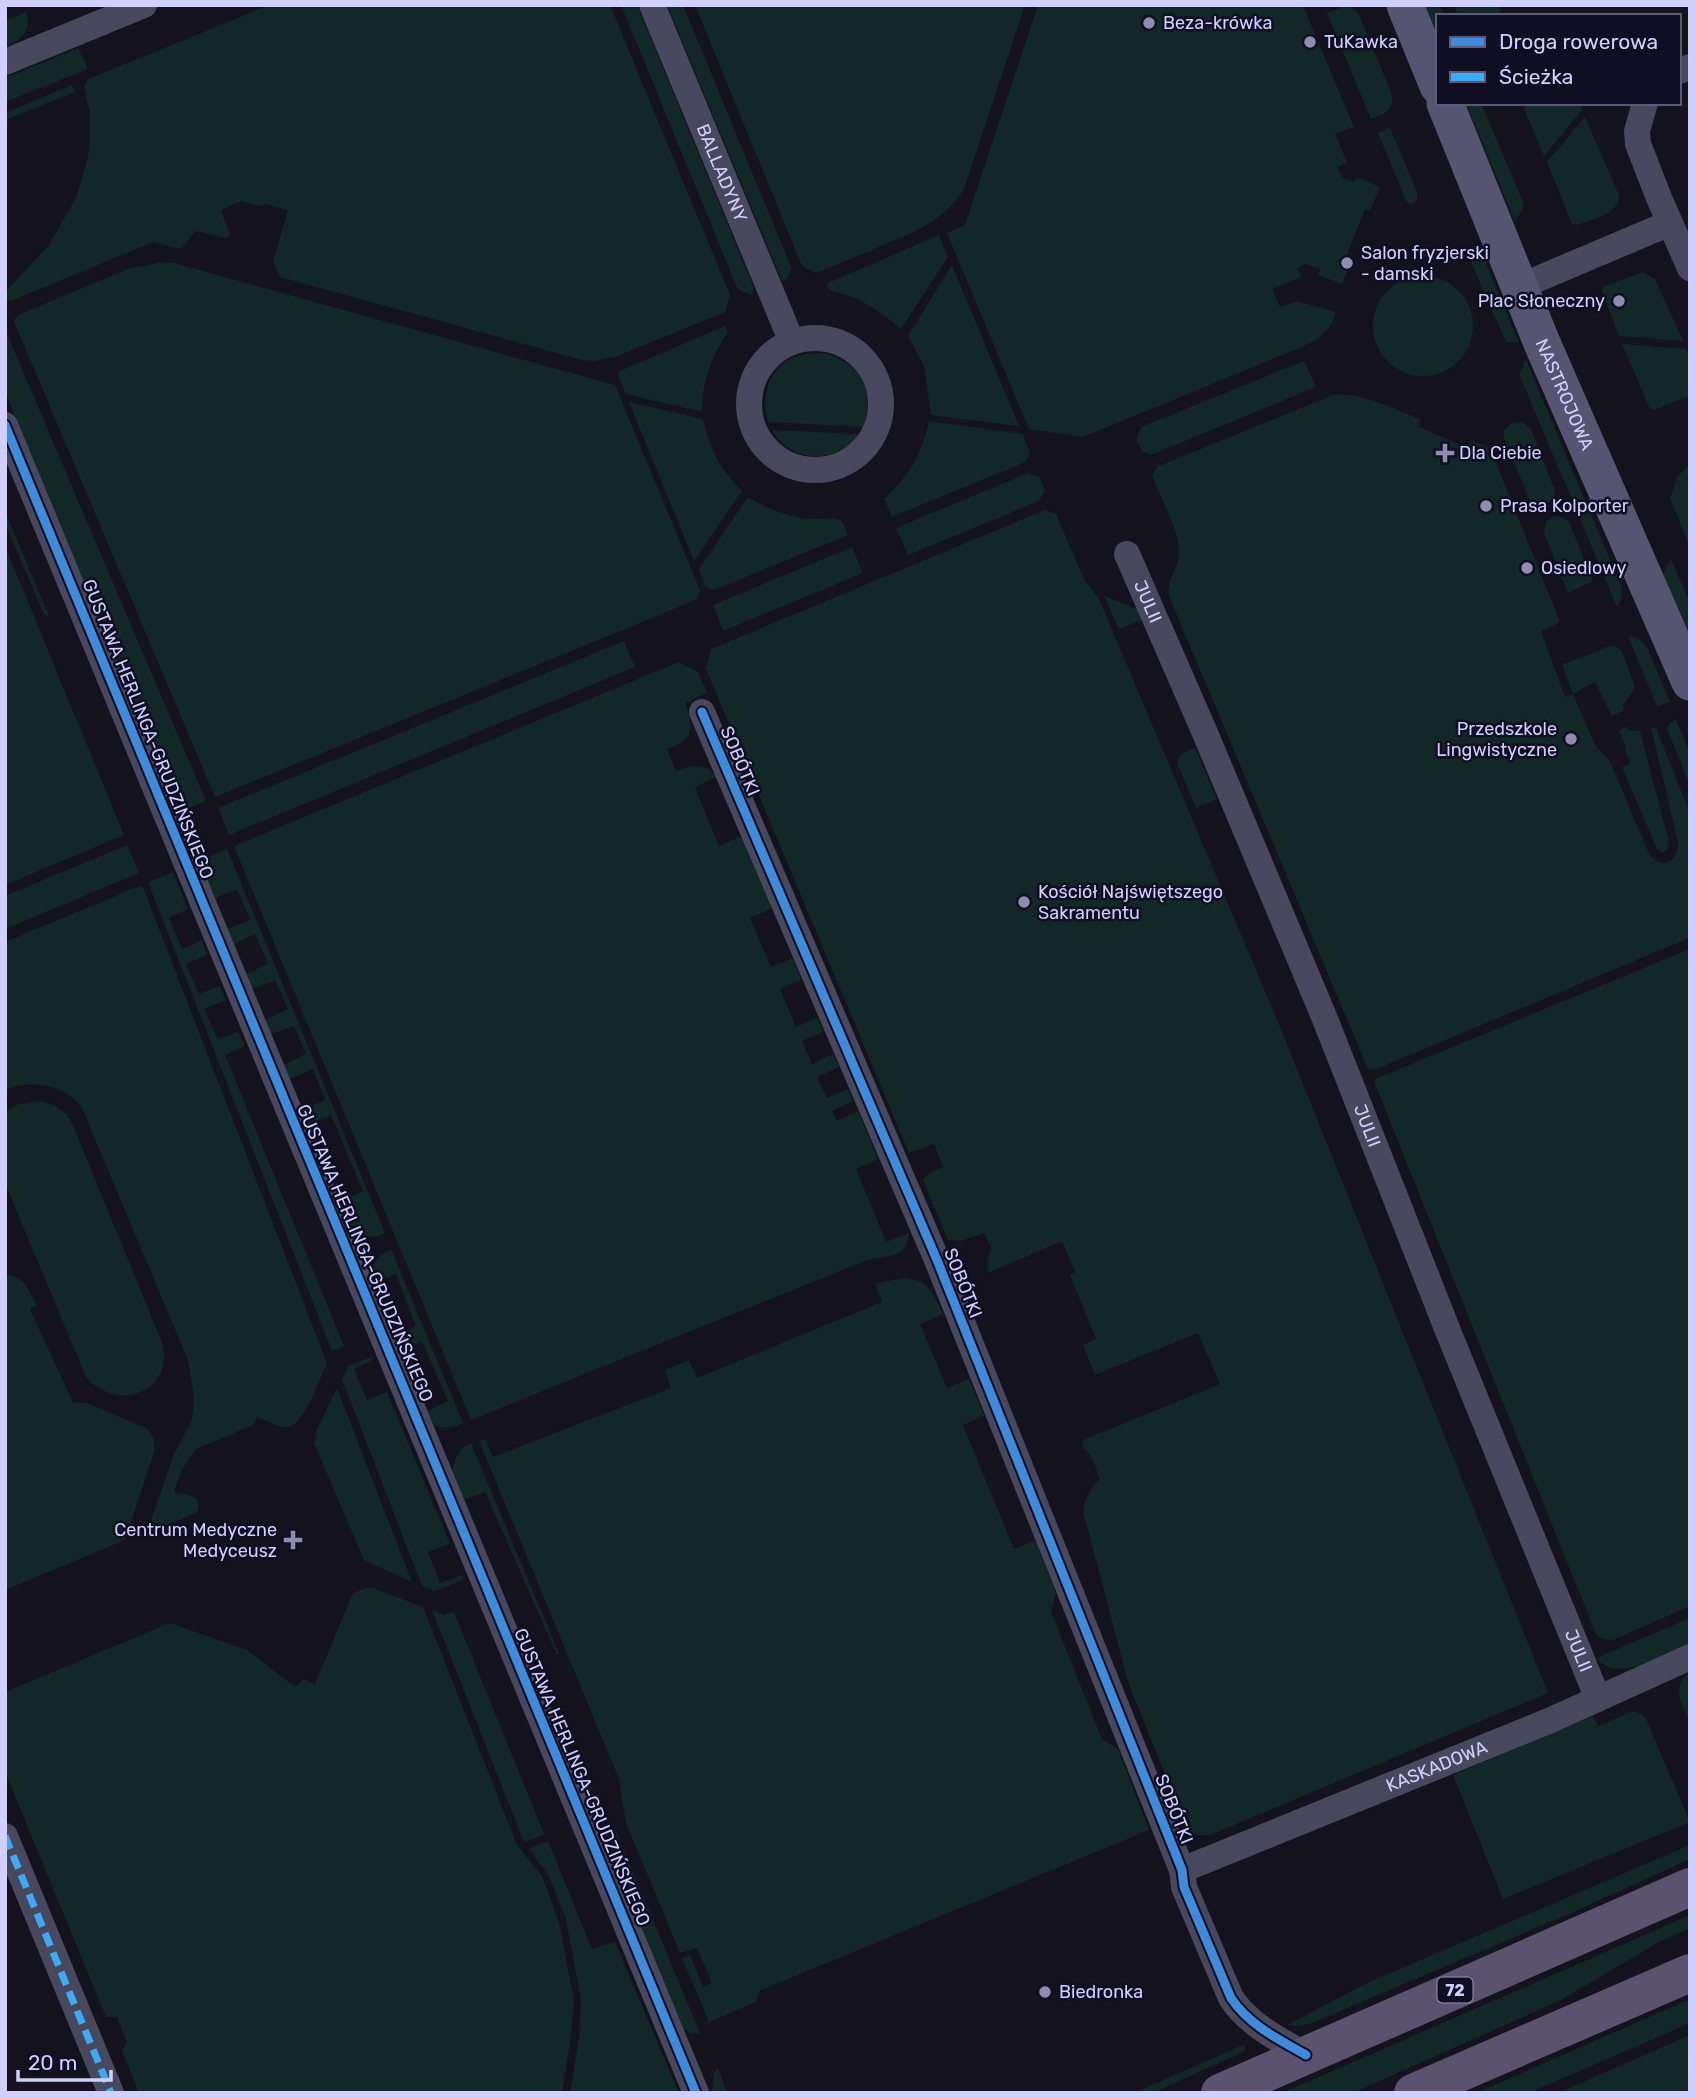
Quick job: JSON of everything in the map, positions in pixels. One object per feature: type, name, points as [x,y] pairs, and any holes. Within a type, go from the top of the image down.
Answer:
[{"type":"main road","name":"72","points":[[1220,2093],[1690,1887]]},
{"type":"main road","points":[[1413,2093],[1690,1973]]},
{"type":"street","points":[[5,62],[144,5]]},
{"type":"street","name":"BALLADYNY","points":[[652,5],[791,340]]},
{"type":"street","points":[[1405,5],[1436,81]]},
{"type":"street","name":"NASTROJOWA","points":[[1446,105],[1519,287],[1690,682]]},
{"type":"street","points":[[1644,105],[1637,131],[1638,144],[1690,268]]},
{"type":"street","points":[[1519,287],[1670,223]]},
{"type":"street","points":[[810,338],[841,344],[871,366],[880,395],[880,420],[867,449],[846,465],[822,470],[792,467],[772,454],[754,426],[749,403],[751,385],[759,368],[771,354],[791,340],[810,338]]},
{"type":"street","name":"GUSTAWA HERLINGA-GRUDZIŃSKIEGO","points":[[5,425],[696,2093]]},
{"type":"street","name":"JULII","points":[[1127,554],[1325,1018],[1598,1699]]},
{"type":"street","name":"SOBÓTKI","points":[[702,712],[912,1202],[1182,1870],[1184,1887],[1231,1998],[1237,2008],[1260,2029],[1306,2055]]},
{"type":"street","name":"KASKADOWA","points":[[1182,1870],[1598,1699],[1690,1657]]},
{"type":"street","points":[[5,1836],[111,2093]]},
{"type":"green space","points":[[270,5],[610,5],[730,295],[725,312],[615,357],[582,360],[280,277],[273,262],[288,210],[241,201],[221,210],[230,235],[225,238],[196,231],[181,249],[153,242],[11,301],[6,299],[8,289],[49,245],[76,198],[90,141],[90,113],[84,87],[88,79]]},
{"type":"green space","points":[[621,5],[637,5],[754,288],[752,295],[738,290]]},
{"type":"green space","points":[[667,5],[683,5],[792,269],[782,281]]},
{"type":"green space","points":[[695,5],[1025,5],[964,189],[956,200],[947,210],[914,232],[816,273],[802,266]]},
{"type":"green space","points":[[1038,5],[1304,5],[1354,127],[1335,134],[1347,162],[1337,167],[1342,177],[1354,182],[1356,177],[1380,187],[1370,211],[1365,209],[1346,257],[1352,260],[1342,284],[1318,275],[1320,269],[1306,264],[1297,268],[1301,277],[1272,289],[1280,307],[1297,301],[1336,312],[1331,325],[1322,334],[1299,348],[1083,437],[1029,429],[947,233],[965,225]]},
{"type":"green space","points":[[1347,5],[1358,12],[1392,95],[1390,108],[1371,119],[1327,13]]},
{"type":"green space","points":[[1425,5],[1440,5],[1443,14],[1436,14],[1436,31]]},
{"type":"green space","points":[[1453,5],[1503,5],[1499,14],[1458,14]]},
{"type":"green space","points":[[26,12],[27,30],[5,47],[5,21]]},
{"type":"green space","points":[[78,48],[88,69],[5,102],[5,78]]},
{"type":"green space","points":[[72,85],[75,92],[8,119],[5,145],[5,113]]},
{"type":"green space","points":[[1467,105],[1482,105],[1521,197],[1524,206],[1515,222]]},
{"type":"green space","points":[[1524,105],[1580,105],[1582,110],[1544,156]]},
{"type":"green space","points":[[1585,117],[1619,195],[1618,202],[1610,212],[1577,225],[1572,224],[1547,162]]},
{"type":"green space","points":[[1390,128],[1417,192],[1414,203],[1406,201],[1378,133]]},
{"type":"green space","points":[[939,235],[948,257],[901,329],[859,300],[829,290],[826,284]]},
{"type":"green space","points":[[1479,246],[1519,343],[1506,342],[1470,260]]},
{"type":"green space","points":[[162,262],[174,263],[615,385],[700,590],[698,599],[215,797],[14,320],[18,315],[128,269]]},
{"type":"green space","points":[[952,265],[1019,426],[931,415],[924,366],[908,336]]},
{"type":"green space","points":[[1643,272],[1655,279],[1683,341],[1619,336],[1601,289]]},
{"type":"green space","points":[[1423,276],[1442,280],[1458,291],[1469,307],[1473,326],[1469,345],[1458,361],[1442,372],[1423,376],[1404,372],[1388,361],[1377,345],[1373,326],[1377,307],[1388,291],[1404,280]]},
{"type":"green space","points":[[725,326],[728,332],[712,360],[706,380],[702,412],[626,394],[618,376],[620,371]]},
{"type":"green space","points":[[5,329],[206,801],[179,812],[5,391]]},
{"type":"green space","points":[[1622,344],[1686,349],[1690,358],[1690,396],[1654,410],[1650,409]]},
{"type":"green space","points":[[823,353],[847,364],[862,379],[868,400],[864,427],[768,422],[766,395],[776,371],[794,357]]},
{"type":"green space","points":[[1526,360],[1622,588],[1621,601],[1617,607],[1519,374]]},
{"type":"green space","points":[[1304,361],[1316,387],[1151,455],[1142,451],[1136,439],[1141,427]]},
{"type":"green space","points":[[1335,394],[1357,396],[1389,406],[1421,420],[1419,427],[1468,448],[1472,440],[1490,448],[1560,622],[1541,631],[1565,697],[1573,694],[1595,745],[1610,761],[1649,854],[1654,859],[1669,862],[1676,855],[1678,842],[1651,728],[1656,728],[1690,813],[1689,938],[1374,1070],[1368,1069],[1169,596],[1169,585],[1179,554],[1178,545],[1173,525],[1152,476],[1157,467]]},
{"type":"green space","points":[[629,402],[703,419],[717,458],[742,491],[694,561]]},
{"type":"green space","points":[[929,421],[1023,434],[1030,453],[1025,462],[892,517],[884,499],[913,464]]},
{"type":"green space","points":[[1513,422],[1522,422],[1531,429],[1555,491],[1553,499],[1546,505],[1535,504],[1529,498],[1504,438],[1504,430]]},
{"type":"green space","points":[[772,430],[860,434],[839,451],[814,456],[791,449],[780,441]]},
{"type":"green space","points":[[1687,467],[1690,468],[1690,548],[1670,498],[1678,476]]},
{"type":"green space","points":[[1028,473],[1040,477],[1045,490],[1039,501],[908,555],[896,528]]},
{"type":"green space","points":[[748,497],[771,509],[795,516],[840,520],[848,535],[714,590],[705,586],[699,569]]},
{"type":"green space","points":[[1045,510],[1056,514],[1084,579],[1099,599],[1278,1022],[1548,1693],[1210,1835],[1194,1835],[1185,1824],[1128,1682],[1085,1519],[1085,1501],[1100,1479],[1082,1442],[1220,1384],[1198,1333],[1095,1375],[1083,1345],[1096,1339],[1070,1275],[1075,1272],[1062,1241],[988,1273],[987,1261],[991,1248],[984,1233],[961,1241],[948,1240],[923,1180],[930,1172],[943,1167],[934,1144],[909,1153],[706,669],[711,649]]},
{"type":"green space","points":[[5,511],[48,618],[42,610],[5,523]]},
{"type":"green space","points":[[1554,516],[1569,522],[1593,581],[1568,593],[1544,533],[1546,522]]},
{"type":"green space","points":[[5,546],[124,835],[5,885]]},
{"type":"green space","points":[[852,547],[863,573],[723,631],[713,605]]},
{"type":"green space","points":[[1671,559],[1690,603],[1690,640],[1662,576]]},
{"type":"green space","points":[[1104,596],[1137,609],[1142,620],[1119,629]]},
{"type":"green space","points":[[1628,636],[1638,638],[1648,649],[1670,702],[1657,706]]},
{"type":"green space","points":[[624,641],[635,667],[229,835],[218,808]]},
{"type":"green space","points":[[1612,645],[1621,650],[1634,684],[1634,690],[1623,705],[1624,710],[1612,716],[1595,682],[1573,694],[1562,665]]},
{"type":"green space","points":[[679,662],[698,672],[707,693],[685,703],[690,718],[689,734],[683,742],[667,749],[676,771],[703,766],[716,777],[695,787],[719,846],[742,836],[772,908],[750,918],[771,967],[793,958],[801,980],[780,989],[796,1027],[818,1018],[823,1032],[802,1041],[812,1064],[833,1054],[839,1067],[817,1077],[827,1098],[848,1089],[853,1101],[832,1111],[837,1121],[858,1111],[878,1159],[856,1169],[886,1242],[909,1233],[907,1241],[900,1252],[867,1260],[471,1420],[234,846]]},
{"type":"green space","points":[[1676,719],[1690,753],[1690,786],[1667,728]]},
{"type":"green space","points":[[1627,727],[1628,730],[1640,731],[1669,842],[1663,853],[1657,849],[1622,767],[1631,763],[1619,730]]},
{"type":"green space","points":[[1195,748],[1217,799],[1196,808],[1177,763],[1181,754]]},
{"type":"green space","points":[[127,845],[139,873],[5,929],[5,896]]},
{"type":"green space","points":[[227,849],[385,1233],[367,1237],[355,1230],[347,1218],[340,1202],[363,1191],[331,1115],[309,1125],[303,1110],[325,1100],[313,1069],[290,1079],[284,1065],[306,1054],[294,1026],[271,1034],[265,1020],[288,1009],[275,980],[252,989],[246,974],[268,964],[255,934],[234,944],[227,929],[250,920],[237,889],[215,898],[199,861]]},
{"type":"green space","points":[[173,872],[188,909],[169,918],[182,949],[202,940],[207,955],[186,964],[199,994],[220,986],[226,1000],[204,1009],[218,1039],[238,1032],[245,1046],[225,1055],[344,1346],[332,1351],[148,882]]},
{"type":"green space","points":[[142,885],[327,1363],[306,1410],[294,1425],[280,1426],[257,1417],[253,1425],[196,1449],[181,1471],[174,1492],[196,1499],[199,1506],[197,1512],[146,1535],[173,1456],[192,1420],[194,1398],[188,1360],[81,1106],[64,1092],[46,1086],[25,1085],[5,1090],[5,942]]},
{"type":"green space","points":[[1690,949],[1690,1606],[1608,1640],[1596,1634],[1375,1079]]},
{"type":"green space","points":[[37,1101],[57,1107],[72,1123],[161,1340],[164,1357],[161,1372],[153,1383],[142,1391],[129,1395],[114,1394],[99,1388],[86,1377],[5,1183],[5,1111],[19,1104]]},
{"type":"green space","points":[[391,1249],[463,1423],[459,1425],[434,1425],[427,1411],[448,1401],[422,1341],[402,1350],[396,1336],[416,1326],[396,1274],[374,1283],[372,1271],[375,1262]]},
{"type":"green space","points":[[11,1275],[24,1284],[37,1306],[30,1308],[32,1314],[73,1402],[87,1403],[148,1429],[155,1449],[125,1540],[5,1590],[5,1276]]},
{"type":"green space","points":[[902,1278],[918,1281],[929,1288],[943,1314],[920,1324],[947,1388],[969,1379],[984,1416],[963,1425],[1014,1549],[1035,1540],[1056,1593],[1051,1612],[1102,1739],[1118,1749],[1149,1830],[759,1991],[756,2002],[709,2022],[682,1958],[690,1955],[703,1987],[712,1983],[697,1948],[680,1953],[626,1823],[619,1779],[479,1441],[485,1439],[493,1457],[671,1388],[665,1370],[689,1360],[697,1378],[882,1302],[875,1284]]},
{"type":"green space","points":[[372,1357],[374,1359],[354,1369],[367,1400],[387,1392],[450,1544],[428,1552],[440,1583],[462,1575],[464,1580],[434,1591],[422,1586],[342,1379],[349,1365]]},
{"type":"green space","points":[[337,1388],[412,1582],[364,1560],[314,1443],[316,1431]]},
{"type":"green space","points":[[471,1443],[559,1654],[557,1655],[485,1492],[463,1500],[452,1472],[458,1454]]},
{"type":"green space","points":[[373,1588],[423,1607],[517,1845],[542,1876],[559,1922],[574,2000],[562,2093],[139,2093],[122,2050],[127,2043],[117,2017],[106,2017],[5,1772],[5,1692],[170,1623],[247,1650],[295,1687],[304,1679],[315,1684],[353,1593]]},
{"type":"green space","points":[[432,1610],[443,1615],[454,1612],[544,1834],[524,1842]]},
{"type":"green space","points":[[1690,1618],[1690,1643],[1655,1660],[1616,1669],[1605,1666],[1596,1658]]},
{"type":"green space","points":[[1690,1673],[1690,1721],[1681,1702],[1679,1690],[1680,1683]]},
{"type":"green space","points":[[1634,1711],[1643,1715],[1647,1721],[1690,1822],[1503,1899],[1453,1775],[1593,1716],[1598,1726]]},
{"type":"green space","points":[[614,1826],[700,2033],[691,2034],[682,2027],[610,1853],[609,1836]]},
{"type":"green space","points":[[548,1841],[592,1949],[615,1942],[679,2093],[570,2093],[579,2038],[581,2000],[566,1919],[549,1876],[529,1849]]},
{"type":"green space","points":[[1690,1845],[1690,1859],[1569,1914],[1312,2023],[1287,2025],[1367,1983]]},
{"type":"green space","points":[[1690,1915],[1690,1928],[1659,1942],[1561,2000],[1353,2093],[1282,2093]]},
{"type":"green space","points":[[1690,1999],[1690,2023],[1529,2093],[1476,2093]]},
{"type":"green space","points":[[1690,2035],[1690,2089],[1681,2093],[1558,2093]]},
{"type":"green space","points":[[1245,2044],[1245,2051],[1153,2093],[1134,2093]]},
{"type":"green space","points":[[718,2068],[727,2093],[712,2093],[714,2073]]},
{"type":"marked path","points":[[5,1836],[111,2093]]},
{"type":"cycle path","points":[[5,425],[696,2093]]},
{"type":"cycle path","points":[[702,712],[937,1260],[1182,1870],[1184,1887],[1231,1998],[1255,2024],[1306,2055]]},
{"type":"place","name":"Beza-krówka","points":[[1149,23]]},
{"type":"place","name":"TuKawka","points":[[1310,42]]},
{"type":"place","name":"Salon fryzjerski - damski","points":[[1347,263]]},
{"type":"place","name":"Plac Słoneczny","points":[[1619,301]]},
{"type":"place","name":"Dla Ciebie","points":[[1445,453]]},
{"type":"place","name":"Prasa Kolporter","points":[[1486,506]]},
{"type":"place","name":"Osiedlowy","points":[[1527,568]]},
{"type":"place","name":"Przedszkole Lingwistyczne","points":[[1571,739]]},
{"type":"place","name":"Kościół Najświętszego Sakramentu","points":[[1024,902]]},
{"type":"place","name":"Centrum Medyczne Medyceusz","points":[[293,1540]]},
{"type":"place","name":"Biedronka","points":[[1045,1992]]}]
